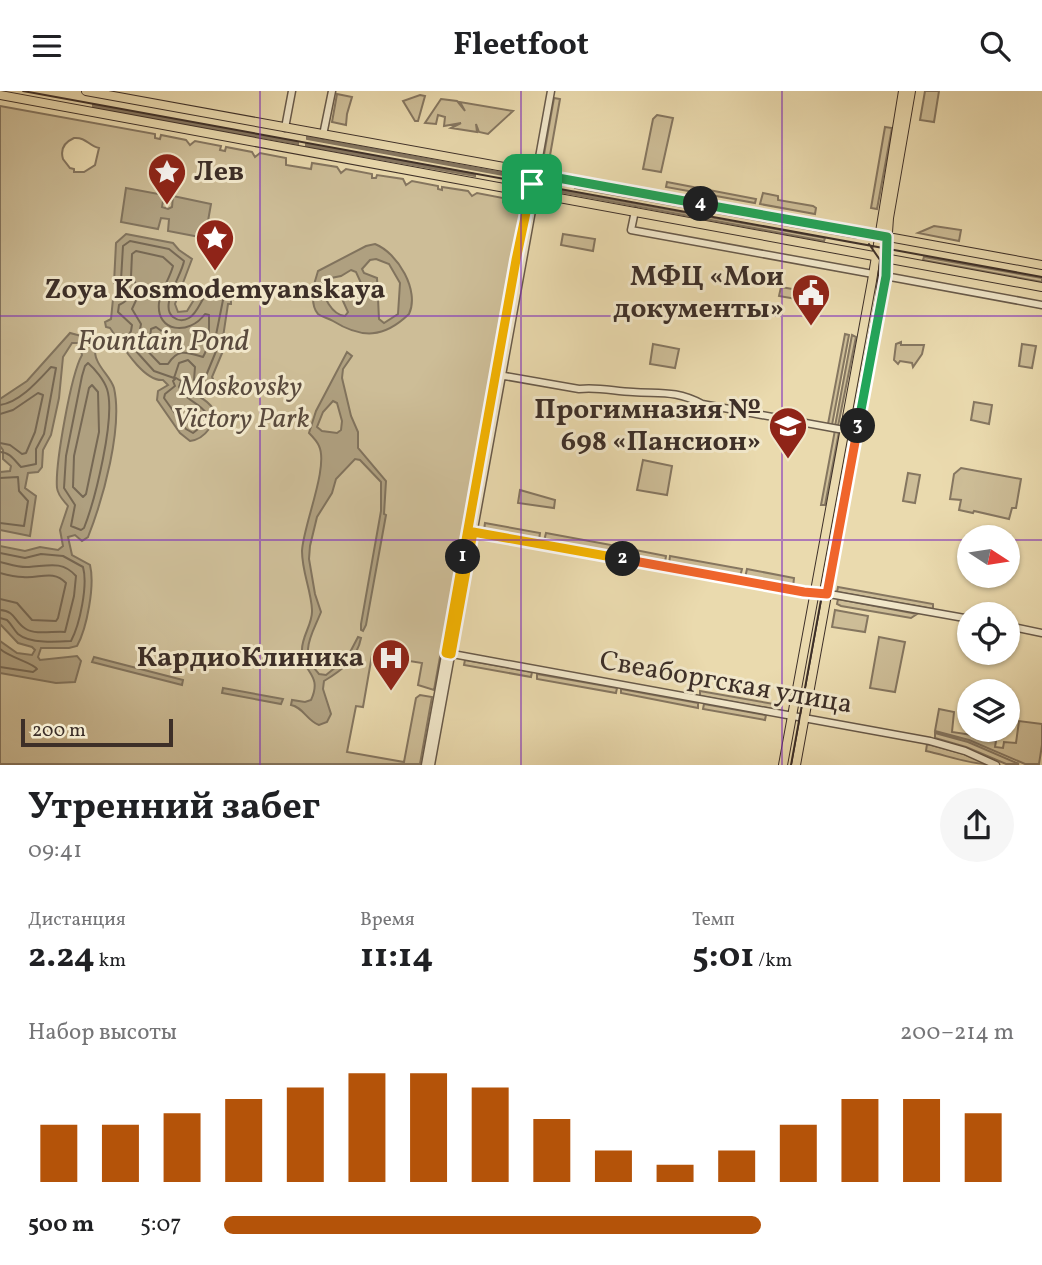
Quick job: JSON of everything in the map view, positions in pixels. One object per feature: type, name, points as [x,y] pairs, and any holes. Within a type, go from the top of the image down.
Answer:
[{"type":"main road","points":[[86,91],[1042,265]]},
{"type":"main road","points":[[796,765],[886,276],[887,259],[883,237],[903,91]]},
{"type":"main road","points":[[783,765],[876,257],[883,237],[911,91]]},
{"type":"main road","points":[[0,95],[1042,288]]},
{"type":"main road","points":[[834,488],[846,490]]},
{"type":"street","points":[[285,128],[292,91]]},
{"type":"street","points":[[323,135],[331,91]]},
{"type":"street","points":[[425,765],[471,531],[551,91]]},
{"type":"street","points":[[635,211],[631,230],[873,274]]},
{"type":"street","points":[[886,276],[1042,305]]},
{"type":"street","points":[[499,375],[579,389],[588,387],[636,392],[656,391],[681,395],[702,404],[844,430]]},
{"type":"street","points":[[471,531],[957,617]]},
{"type":"street","points":[[1020,629],[1042,633]]},
{"type":"street","points":[[431,765],[448,654]]},
{"type":"street","name":"Свеаборгская улица","points":[[448,654],[940,743],[996,765]]},
{"type":"green space","points":[[925,91],[939,91],[934,122],[920,120]]},
{"type":"green space","points":[[337,94],[352,97],[346,125],[332,122]]},
{"type":"green space","points":[[425,96],[418,121],[415,121],[403,101]]},
{"type":"green space","points":[[554,98],[560,99],[549,161],[543,160]]},
{"type":"green space","points":[[441,99],[457,101],[465,111],[460,102],[513,111],[488,134],[479,132],[476,124],[477,132],[451,128],[461,123],[444,126],[445,117],[438,115],[436,124],[425,123]]},
{"type":"green space","name":"Moskovsky Victory Park","points":[[0,106],[155,134],[155,138],[160,139],[161,135],[186,140],[190,145],[195,141],[221,146],[220,150],[225,151],[226,147],[252,152],[255,157],[260,153],[286,158],[286,165],[311,169],[312,163],[337,167],[341,173],[346,169],[372,174],[372,178],[377,175],[403,179],[406,185],[412,181],[438,186],[438,189],[442,190],[442,187],[468,191],[472,196],[477,193],[503,198],[503,202],[508,199],[515,200],[514,208],[521,213],[434,690],[418,685],[422,663],[372,655],[363,707],[356,706],[347,752],[404,762],[416,698],[420,695],[432,697],[420,764],[0,764]],"holes":[[[78,138],[99,148],[95,165],[84,172],[74,172],[62,155],[66,144]]]},
{"type":"green space","points":[[93,107],[298,142],[298,144]]},
{"type":"green space","points":[[657,115],[673,118],[661,172],[643,169],[653,119]]},
{"type":"green space","points":[[885,127],[892,128],[877,209],[871,208]]},
{"type":"green space","points":[[307,139],[520,176],[520,178]]},
{"type":"green space","points":[[306,146],[475,174],[475,176]]},
{"type":"green space","points":[[667,182],[756,199],[755,203],[666,187]]},
{"type":"green space","points":[[575,186],[857,238],[575,188]]},
{"type":"green space","points":[[549,188],[825,238],[824,241]]},
{"type":"green space","points":[[763,193],[778,196],[778,200],[813,206],[816,208],[815,214],[760,204]]},
{"type":"green space","points":[[934,226],[961,230],[959,241],[918,233]]},
{"type":"green space","points":[[563,234],[595,239],[593,251],[561,245]]},
{"type":"green space","points":[[924,257],[1042,278],[1042,282],[923,260]]},
{"type":"green space","points":[[781,287],[821,294],[819,303],[779,296]]},
{"type":"green space","points":[[845,334],[849,335],[832,425],[828,424]]},
{"type":"green space","points":[[852,335],[856,337],[838,426],[835,426]]},
{"type":"green space","points":[[901,342],[901,345],[924,345],[922,354],[913,367],[912,363],[900,361],[898,364],[894,360],[896,344]]},
{"type":"green space","points":[[653,344],[679,349],[675,368],[650,364]]},
{"type":"green space","points":[[1022,344],[1036,346],[1032,368],[1019,366]]},
{"type":"green space","points":[[974,402],[992,405],[989,424],[971,420]]},
{"type":"green space","points":[[835,430],[839,432],[825,505],[821,505]]},
{"type":"green space","points":[[643,460],[672,466],[667,495],[637,490]]},
{"type":"green space","points":[[961,468],[1021,479],[1016,508],[1012,508],[1009,519],[959,510],[961,500],[950,499],[954,474]]},
{"type":"green space","points":[[908,473],[920,475],[915,503],[903,501]]},
{"type":"green space","points":[[520,490],[555,500],[554,508],[518,503]]},
{"type":"green space","points":[[485,523],[540,533],[539,540],[484,530]]},
{"type":"green space","points":[[546,533],[611,545],[609,553],[544,541]]},
{"type":"green space","points":[[615,546],[666,556],[665,562],[614,554]]},
{"type":"green space","points":[[670,556],[742,569],[740,577],[669,564]]},
{"type":"green space","points":[[747,569],[794,578],[793,587],[745,578]]},
{"type":"green space","points":[[838,587],[933,604],[933,609],[837,592]]},
{"type":"green space","points":[[838,599],[917,614],[911,618],[841,606],[837,604]]},
{"type":"green space","points":[[835,610],[868,616],[865,632],[832,627]]},
{"type":"green space","points":[[879,637],[905,642],[895,692],[870,688]]},
{"type":"green space","points":[[465,660],[532,672],[531,677],[464,665]]},
{"type":"green space","points":[[537,674],[617,688],[616,693],[537,679]]},
{"type":"green space","points":[[621,689],[698,703],[698,708],[621,693]]},
{"type":"green space","points":[[700,691],[774,704],[773,709],[700,696]]},
{"type":"green space","points":[[704,704],[766,715],[765,720],[703,709]]},
{"type":"green space","points":[[939,709],[954,712],[952,732],[957,733],[957,737],[935,731]]},
{"type":"green space","points":[[1020,721],[1042,724],[1039,764],[1025,764],[974,742],[996,742],[995,747],[1003,748],[1004,742],[1020,742]]},
{"type":"green space","points":[[935,733],[957,739],[957,742],[968,742],[1019,764],[1006,764],[966,747],[935,738]]},
{"type":"green space","points":[[927,744],[964,754],[987,764],[926,751]]},
{"type":"water","points":[[126,188],[164,195],[162,207],[168,209],[172,207],[173,196],[211,204],[205,238],[168,231],[169,219],[161,218],[158,229],[121,222]]},
{"type":"water","name":"Fountain Pond","points":[[126,234],[173,243],[192,259],[175,304],[178,312],[187,311],[200,290],[211,283],[226,287],[231,294],[223,337],[228,339],[212,377],[216,390],[207,393],[187,387],[211,405],[213,410],[213,422],[196,440],[190,441],[180,433],[157,400],[158,391],[168,385],[140,368],[110,328],[106,327],[105,322],[111,319],[113,299],[123,295],[114,283],[116,243]]},
{"type":"water","points":[[375,244],[392,255],[405,274],[412,295],[409,314],[382,332],[354,331],[318,314],[314,305],[314,287],[318,271]],"holes":[[[376,259],[389,264],[400,283],[398,314],[384,323],[379,319],[377,278],[364,273],[362,269],[370,260]],[[351,270],[356,272],[361,283],[359,287],[344,295],[343,301],[348,312],[345,316],[340,315],[329,304],[322,283]]]},
{"type":"water","points":[[91,330],[99,364],[113,384],[116,423],[105,484],[88,537],[82,541],[75,535],[68,537],[72,555],[90,565],[89,606],[77,646],[41,648],[38,657],[40,660],[77,656],[81,661],[75,682],[56,683],[0,673],[0,641],[17,653],[32,655],[35,650],[18,643],[0,624],[0,546],[25,551],[40,547],[58,550],[63,546],[60,530],[68,506],[58,491],[57,476],[69,399],[82,355],[79,343],[72,343],[63,357],[59,398],[51,435],[43,450],[42,467],[38,472],[28,473],[25,488],[36,496],[30,536],[0,530],[0,472],[10,471],[11,466],[3,459],[0,446],[0,399],[27,381],[70,333],[81,336]]},
{"type":"water","points":[[347,352],[352,356],[343,369],[342,378],[351,416],[358,432],[358,448],[386,481],[386,515],[363,631],[361,624],[381,511],[381,482],[360,460],[355,459],[336,479],[332,493],[317,517],[309,559],[321,612],[309,643],[309,658],[319,674],[326,675],[347,658],[358,637],[361,638],[356,652],[347,664],[324,681],[323,689],[331,714],[327,722],[319,725],[299,708],[291,705],[292,700],[311,700],[315,684],[302,651],[312,610],[302,551],[321,468],[319,446],[309,433],[316,411]],"holes":[[[333,401],[337,403],[342,421],[341,430],[337,433],[322,431],[317,427],[323,412]]]},
{"type":"water","points":[[94,657],[183,680],[182,685],[92,662]]},
{"type":"water","points":[[223,688],[283,699],[281,704],[222,693]]},
{"type":"tram line","points":[[23,91],[1042,277]]},
{"type":"tram line","points":[[791,765],[876,297],[880,260],[869,244]]},
{"type":"place","name":"Лев","points":[[167,206]]},
{"type":"place","name":"Zoya Kosmodemyanskaya","points":[[215,272]]},
{"type":"place","name":"МФЦ «Мои документы»","points":[[811,327]]},
{"type":"place","name":"Прогимназия № 698 «Пансион»","points":[[788,460]]},
{"type":"place","name":"КардиоКлиника","points":[[391,692]]},
{"type":"route","points":[[536,174],[887,237],[886,276],[827,594],[473,532],[451,654],[446,653],[532,184],[536,174]]}]
